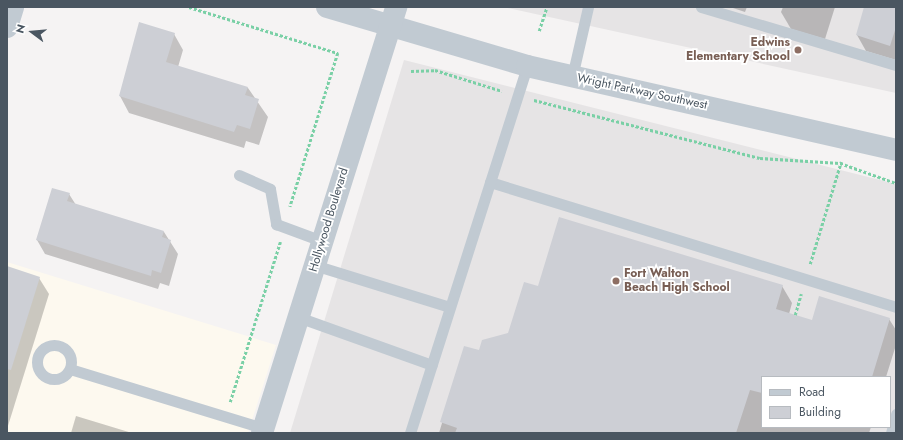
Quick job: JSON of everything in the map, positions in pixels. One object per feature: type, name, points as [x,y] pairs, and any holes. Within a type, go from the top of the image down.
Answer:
[{"type":"street","points":[[7,27],[13,7]]},
{"type":"street","name":"Wright Parkway Southwest","points":[[328,7],[393,17],[527,66],[848,137],[896,150]]},
{"type":"street","name":"Hollywood Boulevard","points":[[262,431],[393,17]]},
{"type":"lane","points":[[572,77],[588,7]]},
{"type":"lane","points":[[701,7],[896,65]]},
{"type":"lane","points":[[410,433],[527,66]]},
{"type":"lane","points":[[239,175],[270,189],[276,224],[322,241]]},
{"type":"lane","points":[[490,182],[896,307]]},
{"type":"lane","points":[[314,265],[450,307]]},
{"type":"lane","points":[[298,317],[432,365]]},
{"type":"lane","points":[[70,369],[262,431]]},
{"type":"lane","points":[[891,433],[896,414]]},
{"type":"path","points":[[189,7],[338,53]]},
{"type":"path","points":[[539,31],[547,7]]},
{"type":"path","points":[[411,71],[435,70],[518,95],[760,158],[840,163],[896,183]]},
{"type":"path","points":[[795,315],[848,137]]},
{"type":"shaded area","name":"Edwins Elementary School","points":[[503,7],[896,7],[896,93]]},
{"type":"shaded area","name":"Fort Walton Beach High School","points":[[404,60],[896,184],[896,433],[290,433]]},
{"type":"shaded area","points":[[7,262],[276,345],[248,433],[7,433]]},
{"type":"building","points":[[864,7],[896,7],[896,27],[890,46],[856,35]]},
{"type":"building","points":[[139,22],[175,33],[166,62],[248,87],[245,95],[259,99],[250,129],[237,125],[234,132],[119,96]]},
{"type":"building","points":[[52,188],[70,193],[67,201],[164,231],[162,237],[171,240],[161,273],[152,270],[151,276],[36,240]]},
{"type":"building","points":[[559,217],[783,285],[776,309],[812,320],[819,296],[890,318],[872,376],[761,376],[761,393],[750,390],[736,433],[455,433],[457,428],[440,422],[464,346],[479,350],[482,340],[508,333],[524,282],[538,286]]},
{"type":"building","points":[[7,266],[40,277],[11,370],[7,369]]},
{"type":"place","name":"Edwins Elementary School","points":[[798,50]]},
{"type":"place","name":"Fort Walton Beach High School","points":[[616,281]]}]
